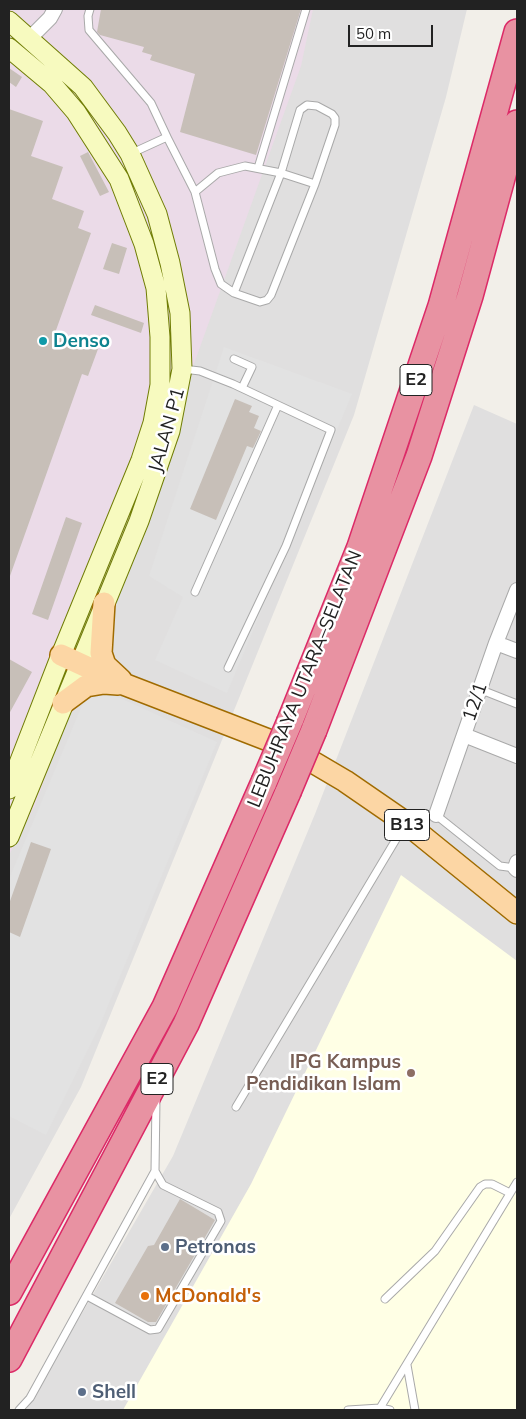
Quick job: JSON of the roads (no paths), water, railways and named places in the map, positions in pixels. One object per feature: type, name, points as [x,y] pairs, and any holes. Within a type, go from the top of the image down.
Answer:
[{"type":"highway","name":"LEBUHRAYA UTARA–SELATAN","points":[[9,1292],[165,1007],[290,721],[360,547],[441,306],[517,32]]},
{"type":"highway","name":"LEBUHRAYA UTARA–SELATAN","points":[[9,1359],[186,1024],[314,730],[420,456],[470,296],[517,123]]},
{"type":"main road","name":"JALAN P1","points":[[9,21],[83,87],[130,154],[156,214],[170,263],[180,313],[182,369],[170,431],[130,517],[70,659],[9,789]]},
{"type":"main road","name":"JALAN P1","points":[[9,48],[52,84],[76,112],[106,156],[129,202],[156,288],[160,337],[160,385],[130,517],[104,602],[70,659],[63,703],[15,812],[9,837]]},
{"type":"main road","points":[[104,602],[101,653],[106,665],[126,685]]},
{"type":"main road","name":"B13","points":[[70,659],[126,685],[289,748],[345,780],[406,823],[516,910]]},
{"type":"main road","points":[[63,703],[86,686],[104,682],[126,685]]},
{"type":"street","points":[[30,38],[50,18],[55,9]]},
{"type":"street","name":"12/1","points":[[436,815],[496,643],[516,595]]},
{"type":"street","points":[[496,643],[517,651]]},
{"type":"street","points":[[464,734],[517,756]]},
{"type":"lane","points":[[90,9],[88,16],[89,30],[151,104],[195,192],[215,269],[221,284],[234,293],[260,302],[267,300],[271,295],[315,184],[335,118],[332,114],[317,106],[307,105],[300,110],[281,173],[234,293]]},
{"type":"lane","points":[[258,168],[306,9]]},
{"type":"lane","points":[[130,154],[167,137]]},
{"type":"lane","points":[[195,192],[218,173],[245,166],[281,173],[315,184]]},
{"type":"lane","points":[[234,359],[252,367],[242,388]]},
{"type":"lane","points":[[182,369],[200,371],[242,388],[331,430],[286,546],[228,668]]},
{"type":"lane","points":[[195,592],[278,405]]},
{"type":"lane","points":[[480,689],[517,704]]},
{"type":"lane","points":[[436,815],[500,866],[516,867]]},
{"type":"lane","points":[[236,1107],[406,823]]},
{"type":"lane","points":[[87,1296],[150,1330],[158,1329],[222,1221],[218,1212],[163,1185],[156,1171],[157,1079]]},
{"type":"lane","points":[[19,1410],[30,1398],[156,1171]]},
{"type":"lane","points":[[380,1408],[517,1182]]},
{"type":"lane","points":[[384,1300],[435,1251],[480,1187],[492,1184],[510,1193]]},
{"type":"lane","points":[[407,1365],[414,1410]]},
{"type":"lane","points":[[348,1410],[380,1408],[390,1410]]},
{"type":"place","name":"Denso","points":[[43,341]]},
{"type":"place","name":"IPG Kampus Pendidikan Islam","points":[[411,1073]]},
{"type":"place","name":"Petronas","points":[[165,1247]]},
{"type":"place","name":"McDonald's","points":[[145,1296]]},
{"type":"place","name":"Shell","points":[[82,1392]]}]
